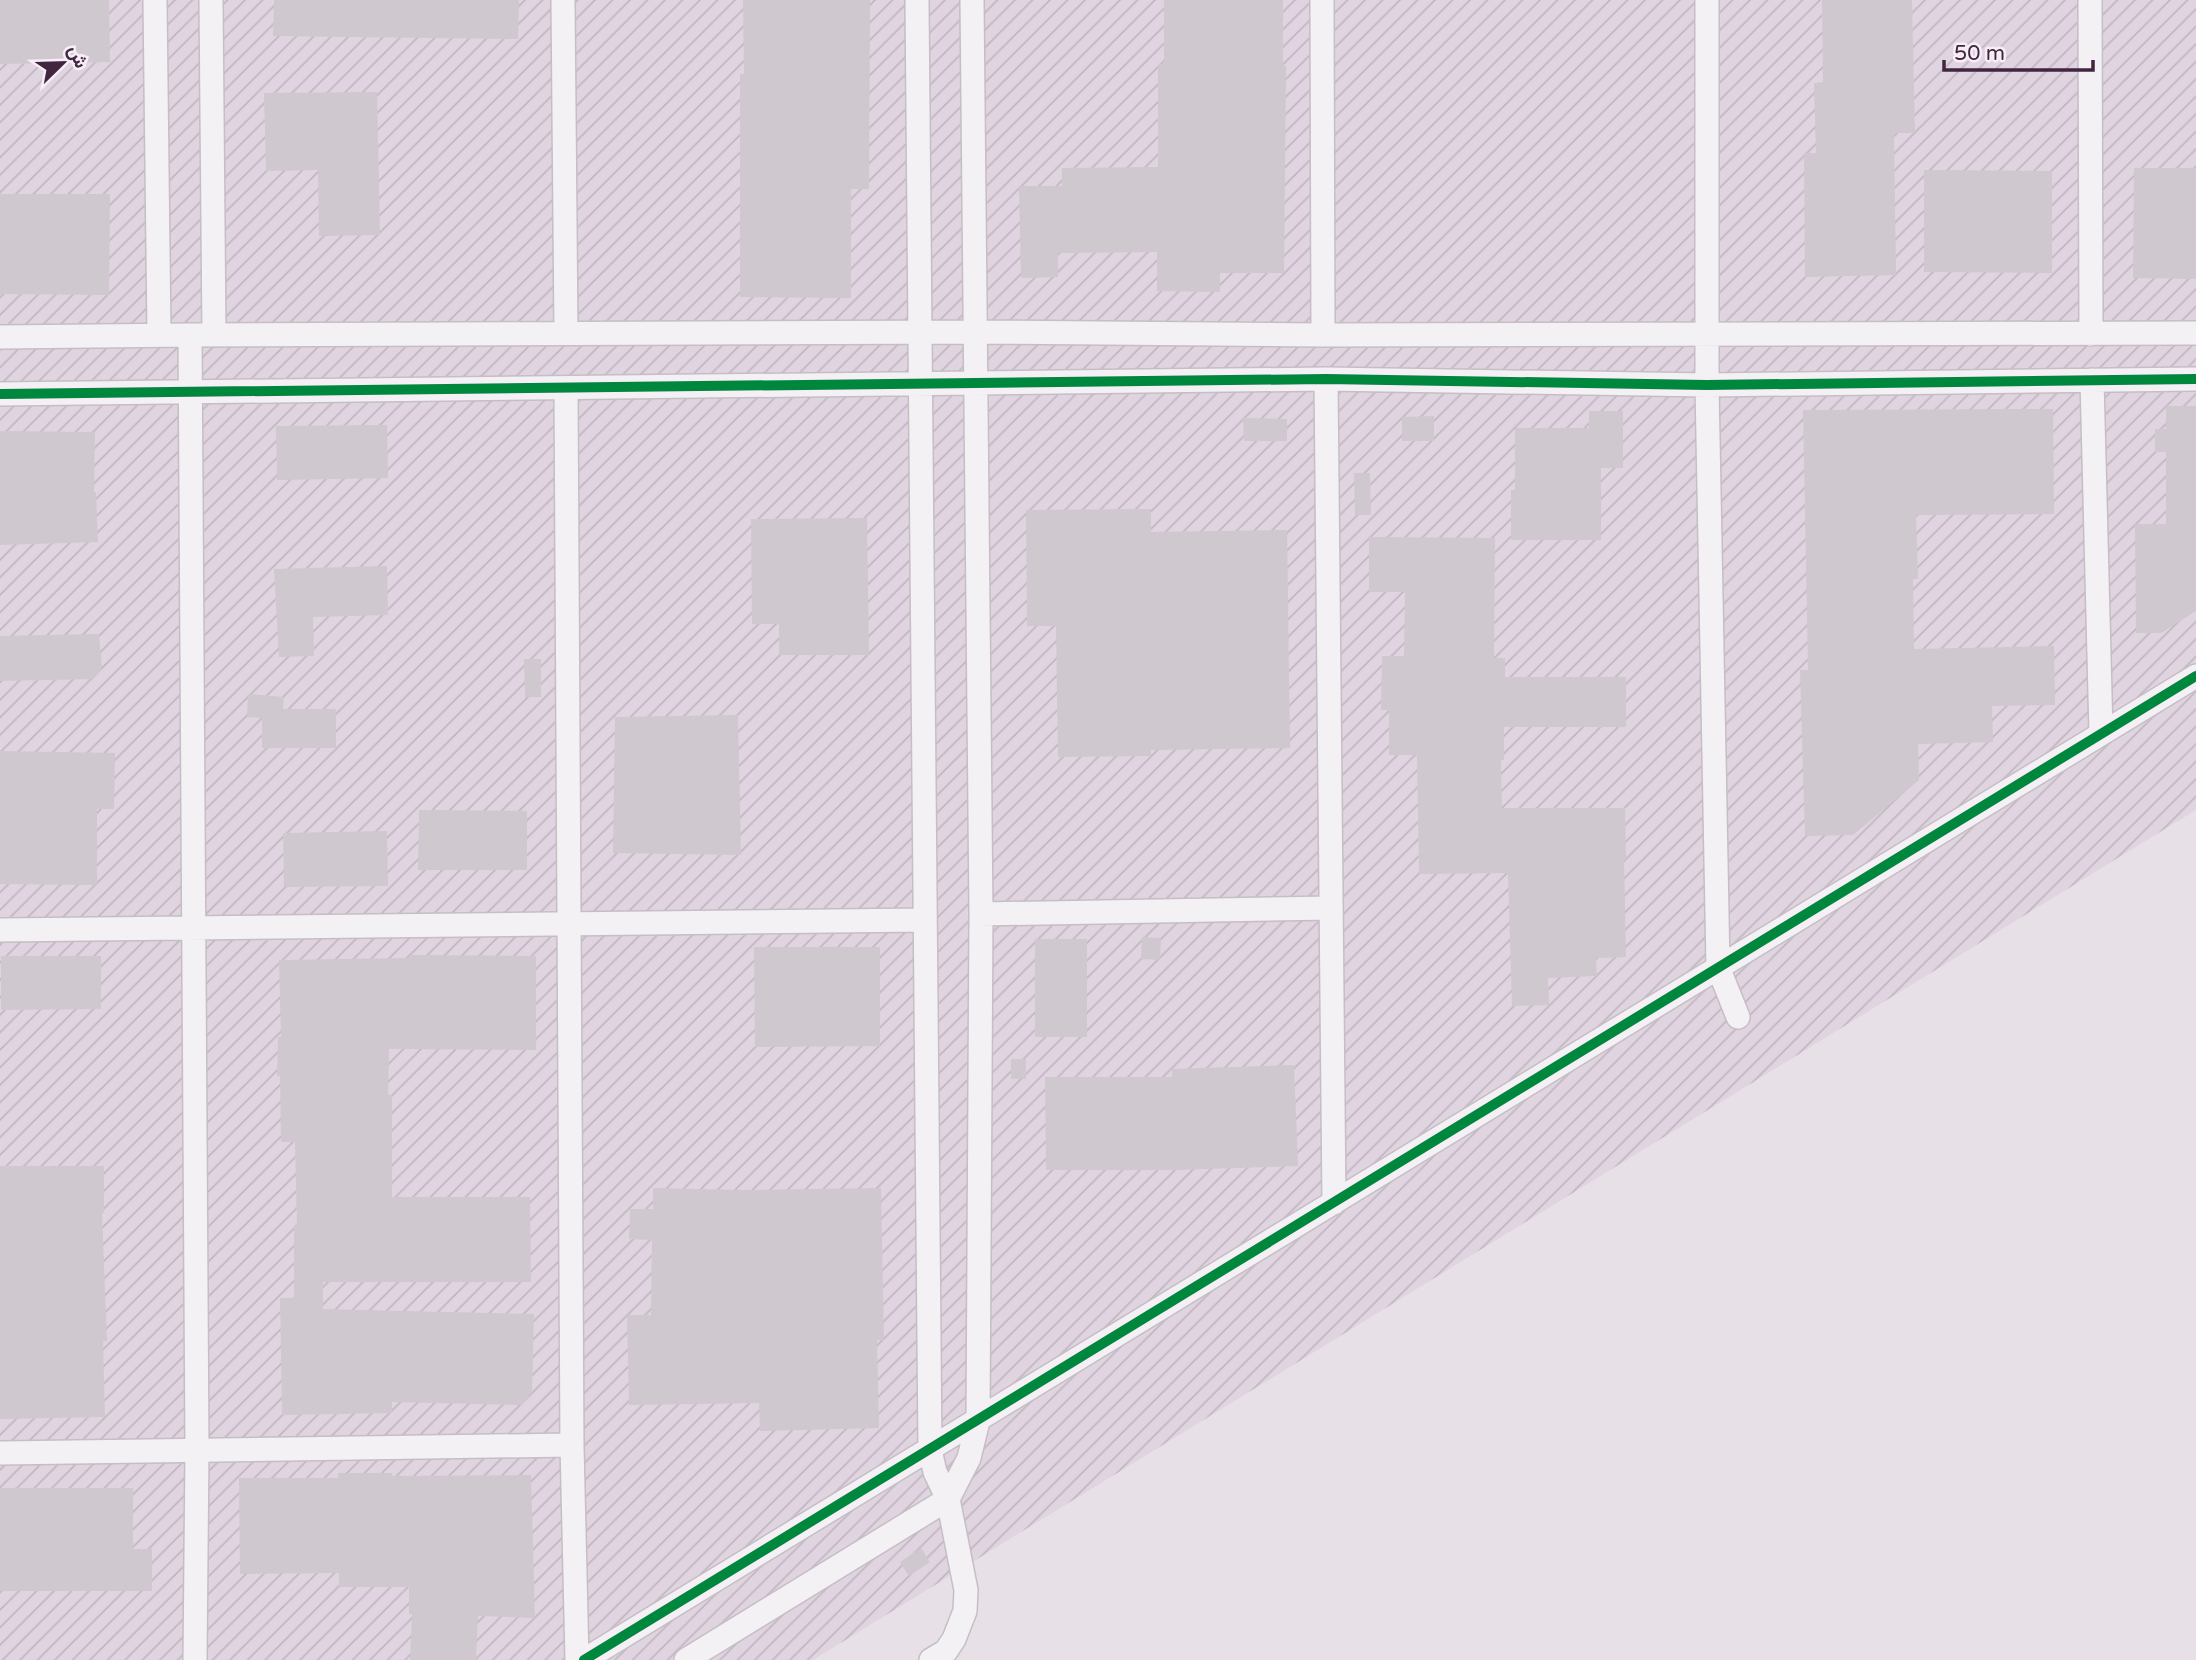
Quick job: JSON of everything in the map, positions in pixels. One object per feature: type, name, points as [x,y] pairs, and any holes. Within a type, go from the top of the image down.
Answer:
[{"type":"street","points":[[155,0],[159,335]]},
{"type":"street","points":[[211,0],[214,335]]},
{"type":"street","points":[[563,0],[566,333]]},
{"type":"street","points":[[917,0],[930,1450],[935,1472],[948,1499],[966,1590],[965,1611],[960,1627],[946,1651],[931,1660]]},
{"type":"street","points":[[686,1660],[948,1499],[970,1458],[978,1421],[981,914],[972,0]]},
{"type":"street","points":[[1322,0],[1323,335]]},
{"type":"street","points":[[1707,0],[1707,385],[1718,967],[1738,1017]]},
{"type":"street","points":[[2090,0],[2091,334]]},
{"type":"street","points":[[0,337],[920,332],[1323,335],[2196,333]]},
{"type":"street","points":[[190,335],[197,1450],[195,1660]]},
{"type":"street","points":[[1326,379],[1334,1203]]},
{"type":"street","points":[[0,394],[1326,379],[1707,385],[2196,379]]},
{"type":"street","points":[[2092,380],[2101,734]]},
{"type":"street","points":[[566,388],[572,1445],[578,1660]]},
{"type":"street","points":[[584,1660],[2196,676]]},
{"type":"street","points":[[981,914],[1331,908]]},
{"type":"street","points":[[0,930],[925,920]]},
{"type":"street","points":[[0,1452],[572,1445]]},
{"type":"shaded area","points":[[0,0],[2196,0],[2196,810],[813,1660],[0,1660]]},
{"type":"building","points":[[0,0],[109,0],[110,62],[0,64]]},
{"type":"building","points":[[274,0],[519,0],[518,39],[273,36]]},
{"type":"building","points":[[743,0],[870,0],[869,189],[851,189],[851,298],[740,297],[740,74],[744,74]]},
{"type":"building","points":[[1164,0],[1283,0],[1283,66],[1286,66],[1284,273],[1220,273],[1220,292],[1157,291],[1157,252],[1058,253],[1058,277],[1021,278],[1019,186],[1062,186],[1062,168],[1158,167],[1158,64],[1164,64]]},
{"type":"building","points":[[1822,0],[1912,0],[1915,133],[1894,133],[1896,275],[1805,277],[1804,153],[1816,153],[1814,83],[1823,82]]},
{"type":"building","points":[[377,92],[380,235],[319,236],[318,170],[266,171],[264,93]]},
{"type":"building","points":[[2134,168],[2196,168],[2196,279],[2133,278]]},
{"type":"building","points":[[1924,170],[2052,171],[2052,273],[1924,272]]},
{"type":"building","points":[[0,194],[110,194],[109,295],[0,294]]},
{"type":"building","points":[[2166,406],[2196,406],[2196,611],[2161,633],[2136,633],[2135,524],[2166,524],[2166,452],[2155,452],[2155,429],[2166,429]]},
{"type":"building","points":[[2053,409],[2054,514],[1916,515],[1918,579],[1913,579],[1914,649],[2054,646],[2055,705],[1992,706],[1993,742],[1918,744],[1919,780],[1853,835],[1805,836],[1800,670],[1808,670],[1803,410]]},
{"type":"building","points":[[1589,411],[1623,411],[1623,468],[1601,468],[1601,540],[1511,540],[1511,490],[1515,490],[1515,428],[1589,428]]},
{"type":"building","points":[[1434,416],[1434,441],[1402,441],[1402,417]]},
{"type":"building","points":[[1243,418],[1287,419],[1287,441],[1244,441]]},
{"type":"building","points":[[387,425],[388,478],[277,480],[276,426]]},
{"type":"building","points":[[0,431],[95,432],[94,492],[98,542],[0,545]]},
{"type":"building","points":[[1354,473],[1370,473],[1371,515],[1355,515]]},
{"type":"building","points":[[1151,509],[1151,532],[1287,530],[1290,748],[1151,750],[1151,756],[1058,757],[1056,626],[1027,626],[1026,510]]},
{"type":"building","points":[[867,518],[869,655],[779,655],[779,624],[752,624],[751,519]]},
{"type":"building","points":[[1369,537],[1495,538],[1494,658],[1505,658],[1505,677],[1626,677],[1626,727],[1504,727],[1504,760],[1501,760],[1502,808],[1625,808],[1626,957],[1596,958],[1597,976],[1548,978],[1549,1005],[1512,1006],[1508,873],[1419,874],[1417,755],[1389,755],[1389,710],[1381,710],[1382,656],[1404,656],[1405,592],[1369,592]]},
{"type":"building","points":[[387,566],[388,615],[313,617],[314,656],[279,657],[274,569]]},
{"type":"building","points":[[99,634],[102,668],[94,679],[0,681],[0,636]]},
{"type":"building","points":[[524,659],[541,659],[541,697],[525,697]]},
{"type":"building","points":[[248,694],[284,697],[283,709],[336,709],[336,748],[262,748],[262,718],[247,717]]},
{"type":"building","points":[[738,715],[741,855],[613,853],[615,717]]},
{"type":"building","points":[[0,751],[115,753],[114,809],[97,809],[97,885],[0,884]]},
{"type":"building","points":[[419,810],[527,811],[527,870],[418,870]]},
{"type":"building","points":[[387,831],[388,886],[284,887],[283,833]]},
{"type":"building","points":[[1142,937],[1161,938],[1160,960],[1141,959]]},
{"type":"building","points":[[1035,939],[1087,939],[1087,1037],[1035,1037]]},
{"type":"building","points":[[754,947],[880,947],[880,1046],[755,1047]]},
{"type":"building","points":[[410,955],[536,956],[536,1050],[389,1049],[388,1095],[392,1095],[392,1197],[530,1197],[531,1282],[323,1282],[323,1309],[534,1314],[532,1392],[522,1405],[392,1402],[392,1413],[282,1415],[280,1298],[294,1298],[294,1225],[297,1225],[295,1142],[281,1142],[280,1076],[277,1076],[278,1037],[281,1037],[279,960],[410,958]]},
{"type":"building","points":[[1,956],[101,956],[101,1009],[1,1010]]},
{"type":"building","points":[[1011,1059],[1026,1059],[1026,1079],[1011,1079]]},
{"type":"building","points":[[1294,1065],[1298,1166],[1046,1170],[1045,1077],[1172,1077],[1172,1069]]},
{"type":"building","points":[[0,1166],[104,1166],[102,1213],[107,1341],[103,1341],[105,1417],[0,1419]]},
{"type":"building","points":[[653,1188],[881,1188],[884,1340],[877,1340],[879,1428],[760,1431],[759,1403],[629,1405],[627,1315],[651,1315],[652,1240],[629,1239],[630,1209],[653,1209]]},
{"type":"building","points":[[338,1473],[392,1473],[392,1476],[531,1475],[535,1618],[478,1616],[476,1660],[410,1660],[412,1614],[409,1614],[409,1587],[339,1587],[339,1573],[240,1574],[239,1478],[338,1478]]},
{"type":"building","points":[[0,1488],[133,1488],[133,1549],[152,1549],[152,1591],[0,1591]]},
{"type":"building","points":[[921,1548],[930,1562],[909,1576],[900,1562]]},
{"type":"cycle path","points":[[0,394],[1326,379],[1707,385],[2196,379]]},
{"type":"cycle path","points":[[584,1660],[2196,676]]}]
